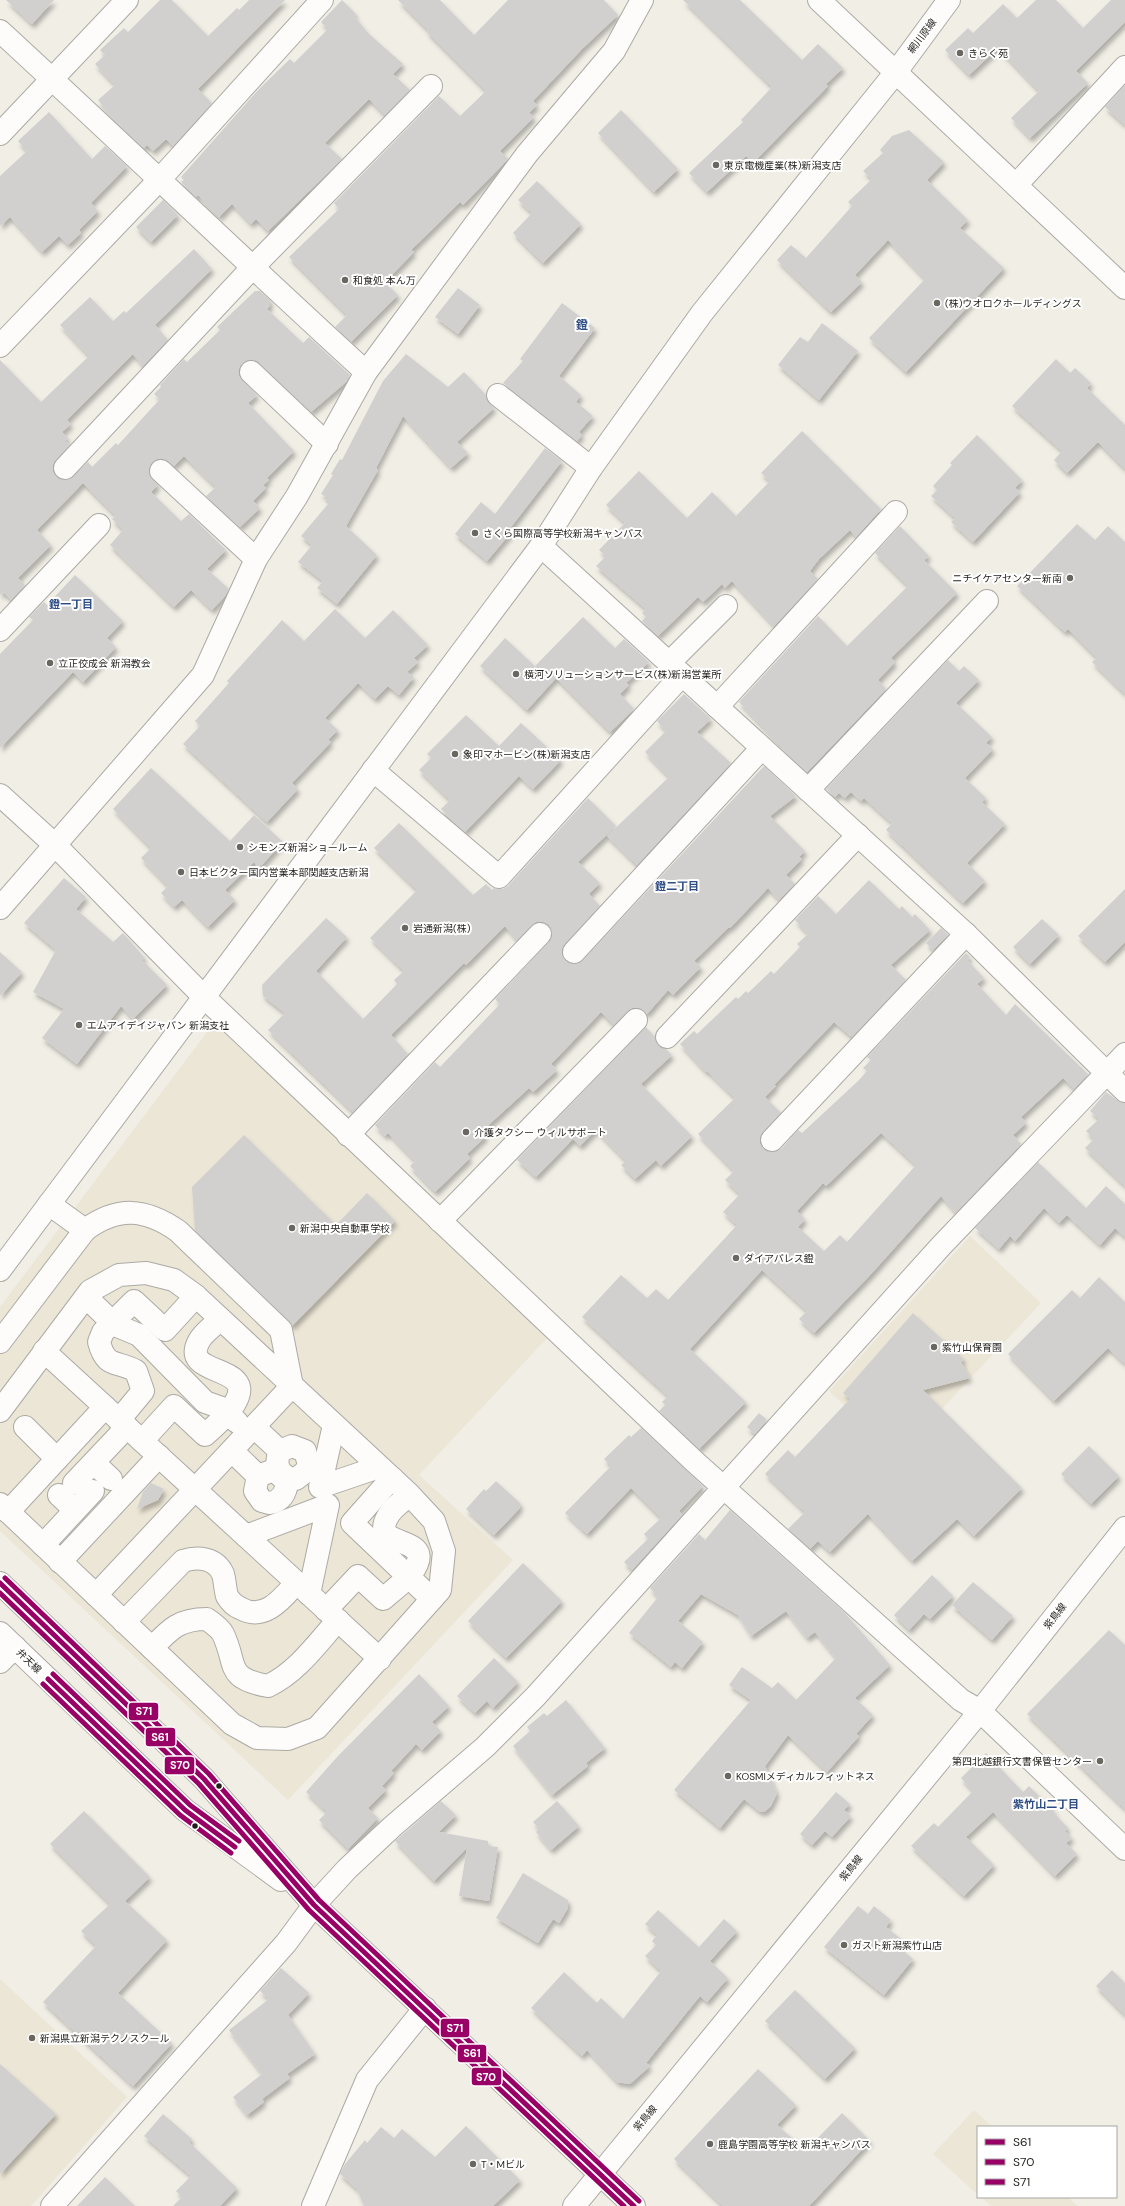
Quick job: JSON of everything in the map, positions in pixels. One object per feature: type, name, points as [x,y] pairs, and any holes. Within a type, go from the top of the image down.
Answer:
[{"type":"street","points":[[0,134],[127,0]]},
{"type":"street","points":[[0,346],[160,179],[322,0]]},
{"type":"street","points":[[0,908],[203,675],[256,559],[327,444],[366,372],[527,154],[614,51],[642,0]]},
{"type":"street","points":[[820,0],[1125,288]]},
{"type":"street","name":"網川原線","points":[[0,1270],[541,546],[591,468],[702,313],[896,72],[949,0]]},
{"type":"street","points":[[0,31],[160,179],[252,268],[366,372]]},
{"type":"street","points":[[1016,185],[1125,67]]},
{"type":"street","points":[[65,468],[252,268],[431,86]]},
{"type":"street","points":[[251,372],[327,444]]},
{"type":"street","points":[[498,395],[591,468]]},
{"type":"street","points":[[161,471],[256,559]]},
{"type":"street","points":[[717,707],[896,512]]},
{"type":"street","points":[[0,630],[99,525]]},
{"type":"street","points":[[541,546],[966,934],[1125,1091]]},
{"type":"street","points":[[808,790],[987,600]]},
{"type":"street","points":[[373,770],[499,877],[676,669],[726,606]]},
{"type":"street","points":[[574,952],[762,748]]},
{"type":"street","points":[[0,795],[55,845],[204,997],[348,1135],[725,1489],[961,1700],[980,1711],[1125,1849]]},
{"type":"street","points":[[667,1037],[858,835]]},
{"type":"street","points":[[348,1135],[540,934]]},
{"type":"street","points":[[772,1140],[966,934]]},
{"type":"street","points":[[440,1221],[636,1020]]},
{"type":"street","points":[[52,2206],[286,1943],[314,1905],[347,1869],[485,1747],[536,1696],[725,1489],[760,1446],[936,1252],[1125,1054]]},
{"type":"street","points":[[49,1204],[84,1230]]},
{"type":"street","points":[[0,1342],[84,1230],[100,1219],[122,1213],[139,1213],[162,1220],[178,1231],[281,1330],[292,1386]]},
{"type":"street","points":[[0,1411],[90,1291],[119,1275],[146,1273],[174,1280],[196,1296],[410,1495],[434,1521],[444,1551],[440,1590],[317,1728],[288,1739],[257,1738],[232,1724],[4,1508],[57,1459],[123,1424],[174,1406],[205,1435],[235,1404],[239,1394],[236,1383],[230,1375],[225,1372],[206,1367],[198,1359],[196,1349],[199,1341],[220,1319]]},
{"type":"street","points":[[43,1546],[75,1510],[75,1490],[123,1424],[143,1391],[136,1371],[128,1366],[110,1362],[104,1357],[99,1342],[103,1332],[134,1301],[165,1330],[196,1296]]},
{"type":"street","points":[[86,1297],[112,1322],[139,1335],[206,1402],[222,1408],[280,1451]]},
{"type":"street","points":[[44,1352],[380,1659]]},
{"type":"street","points":[[96,1595],[292,1386]]},
{"type":"street","points":[[334,1425],[320,1487],[386,1472]]},
{"type":"street","points":[[25,1427],[57,1459]]},
{"type":"street","points":[[258,1476],[254,1491],[262,1501],[269,1503],[281,1498],[286,1491],[287,1482],[281,1474],[277,1466],[277,1458],[280,1451],[292,1446],[305,1451],[309,1465],[306,1471],[296,1479],[289,1478],[281,1474],[274,1470],[258,1476]]},
{"type":"street","points":[[232,1451],[258,1476]]},
{"type":"street","points":[[60,1562],[159,1456]]},
{"type":"street","points":[[94,1463],[111,1479]]},
{"type":"street","points":[[386,1472],[352,1523],[432,1599]]},
{"type":"street","points":[[152,1648],[168,1631],[180,1623],[193,1619],[207,1619],[223,1633],[230,1657],[240,1675],[248,1682],[268,1686],[284,1678],[302,1662],[358,1576],[383,1599],[408,1576],[416,1565],[418,1554],[411,1545],[393,1540],[387,1536],[385,1529],[388,1515],[410,1495]]},
{"type":"street","points":[[124,1622],[183,1561],[195,1557],[206,1559],[217,1566],[222,1574],[228,1597],[234,1604],[247,1612],[259,1613],[271,1608],[303,1588],[328,1505],[246,1536]]},
{"type":"street","name":"紫鳥線","points":[[574,2206],[756,1986],[980,1711],[1125,1528]]},
{"type":"street","points":[[364,1567],[381,1550]]},
{"type":"street","name":"弁天線","points":[[0,1583],[204,1779],[314,1905],[634,2206]]},
{"type":"street","points":[[0,1662],[8,1640]]},
{"type":"street","name":"弁天線","points":[[8,1640],[184,1810],[314,1905]]},
{"type":"street","points":[[313,2206],[367,2080],[425,2008]]},
{"type":"shaded area","name":"新潟中央自動車学校","points":[[216,1020],[549,1336],[419,1475],[513,1560],[288,1800],[0,1531],[0,1307]]},
{"type":"shaded area","name":"紫竹山保育園","points":[[970,1236],[1041,1303],[898,1456],[829,1391]]},
{"type":"shaded area","name":"新潟県立新潟テクノスクール","points":[[0,1979],[127,2097],[31,2206],[0,2206]]},
{"type":"shaded area","points":[[974,2110],[992,2126],[977,2126],[977,2194],[933,2154]]},
{"type":"shaded area","points":[[982,2198],[1069,2198],[1078,2206],[991,2206]]},
{"type":"building","points":[[6,0],[54,0],[32,24]]},
{"type":"building","points":[[160,0],[172,0],[208,36],[237,8],[239,10],[249,0],[285,0],[198,89],[212,103],[173,146],[166,139],[153,151],[147,145],[144,148],[122,128],[98,100],[115,85],[95,64],[105,55],[100,50],[124,28],[128,32]]},
{"type":"building","points":[[342,0],[356,14],[354,16],[368,33],[403,64],[393,74],[410,90],[385,115],[369,99],[325,143],[342,159],[268,231],[256,219],[251,224],[232,204],[219,217],[198,195],[196,197],[181,182],[184,180],[181,177],[258,90],[290,59],[294,63],[328,29],[321,22]]},
{"type":"building","points":[[398,0],[440,0],[474,35],[508,0],[604,0],[618,15],[582,49],[533,101],[537,105],[529,113],[534,117],[500,151],[508,159],[463,205],[460,202],[411,250],[414,252],[385,282],[398,295],[351,342],[335,327],[347,315],[289,257],[339,209],[334,203],[439,96],[460,116],[486,91],[427,32],[428,30]]},
{"type":"building","points":[[683,0],[740,0],[802,60],[818,44],[843,68],[826,84],[828,86],[753,163],[746,156],[707,192],[689,173],[743,122],[741,120],[772,87]]},
{"type":"building","points":[[1036,0],[1056,0],[1083,28],[1111,0],[1125,0],[1125,22],[1076,71],[1088,83],[1030,138],[1011,118],[1039,91],[998,48],[969,75],[945,50],[968,28],[973,33],[1003,4],[1017,18]]},
{"type":"building","points":[[1125,85],[1125,125],[1105,107]]},
{"type":"building","points":[[621,110],[678,169],[654,192],[598,133]]},
{"type":"building","points":[[49,112],[92,159],[105,146],[127,166],[91,203],[98,211],[79,230],[81,233],[68,245],[59,236],[42,252],[10,217],[0,226],[0,176],[27,151],[18,141]]},
{"type":"building","points":[[909,130],[944,162],[927,180],[968,220],[960,228],[1004,268],[906,372],[869,338],[925,279],[888,240],[855,275],[862,282],[831,312],[777,260],[791,245],[806,258],[852,206],[848,202],[872,179],[863,171],[883,153],[880,150],[892,136]]},
{"type":"building","points":[[537,181],[581,224],[543,263],[513,233],[532,213],[518,200]]},
{"type":"building","points":[[163,200],[178,215],[151,242],[136,227]]},
{"type":"building","points":[[194,249],[212,269],[155,325],[168,340],[143,366],[133,354],[67,420],[71,424],[62,432],[68,438],[65,441],[70,445],[53,465],[53,472],[57,477],[63,480],[69,480],[88,462],[92,467],[116,443],[118,445],[160,399],[154,394],[161,387],[160,385],[184,359],[187,362],[220,330],[217,327],[255,291],[260,291],[270,300],[270,306],[267,309],[303,343],[309,337],[350,375],[346,382],[311,412],[259,363],[248,360],[242,364],[239,369],[239,376],[257,395],[248,403],[294,451],[267,478],[269,480],[263,485],[266,488],[253,501],[260,508],[240,527],[206,496],[216,487],[184,456],[174,466],[163,459],[157,459],[152,463],[149,474],[158,485],[151,492],[181,521],[189,514],[226,550],[207,569],[229,589],[225,596],[212,610],[191,590],[174,607],[110,545],[123,530],[112,519],[116,516],[83,483],[37,530],[51,545],[18,578],[25,585],[11,600],[3,592],[0,595],[0,360],[41,402],[89,356],[60,325],[90,297],[113,321],[124,311],[126,313]]},
{"type":"building","points":[[458,288],[480,305],[458,334],[435,317]]},
{"type":"building","points":[[562,303],[595,328],[559,376],[581,395],[576,402],[593,416],[579,432],[582,435],[577,441],[503,383],[523,361],[520,359]]},
{"type":"building","points":[[822,323],[858,351],[819,400],[778,365],[800,337],[808,342]]},
{"type":"building","points":[[406,354],[448,387],[464,372],[486,395],[487,400],[494,408],[457,442],[468,453],[451,468],[403,416],[376,468],[378,470],[346,526],[377,555],[337,604],[317,588],[323,581],[298,562],[312,545],[301,536],[328,504],[325,502],[328,498],[321,494],[333,475],[331,474],[340,459],[342,460],[383,381]]},
{"type":"building","points":[[1056,359],[1070,373],[1075,368],[1091,383],[1087,388],[1125,425],[1125,469],[1098,442],[1067,473],[1054,460],[1062,451],[1012,406]]},
{"type":"building","points":[[802,431],[881,509],[856,537],[850,530],[819,559],[810,571],[818,579],[774,626],[732,581],[725,588],[722,584],[703,602],[698,597],[658,636],[642,621],[646,617],[642,613],[646,609],[596,566],[606,556],[599,550],[625,523],[606,505],[639,471],[687,518],[712,492],[736,516],[770,481],[761,473]]},
{"type":"building","points":[[977,435],[1022,480],[1015,488],[1020,492],[973,542],[951,522],[955,518],[931,496],[937,490],[933,486],[952,465],[950,463]]},
{"type":"building","points":[[545,448],[562,461],[511,527],[514,529],[487,561],[455,534],[481,502],[495,514]]},
{"type":"building","name":"ニチイケアセンター新南","points":[[1077,524],[1095,540],[1108,526],[1125,542],[1125,694],[1092,662],[1097,658],[1068,629],[1065,632],[1017,586]]},
{"type":"building","points":[[900,526],[929,556],[924,560],[957,593],[891,658],[895,662],[878,680],[886,689],[807,772],[782,749],[783,748],[739,702],[818,616],[847,646],[908,586],[875,553]]},
{"type":"building","name":"立正佼成会 新潟教会","points":[[75,575],[123,621],[107,638],[116,647],[83,682],[73,672],[0,748],[0,654],[33,620],[29,617],[44,602],[47,605]]},
{"type":"building","points":[[335,609],[365,638],[393,610],[428,645],[414,658],[418,662],[407,672],[414,677],[399,695],[388,686],[375,699],[358,683],[325,718],[338,730],[328,740],[331,742],[292,783],[298,789],[267,822],[183,744],[200,726],[195,721],[229,683],[227,681],[282,620],[304,641]]},
{"type":"building","points":[[583,617],[615,648],[624,639],[649,662],[626,683],[629,685],[620,694],[634,709],[610,732],[556,678],[527,710],[480,666],[505,638],[535,666]]},
{"type":"building","points":[[948,660],[959,671],[964,666],[979,680],[956,703],[992,737],[986,743],[993,749],[965,778],[986,798],[982,802],[1005,824],[967,863],[985,881],[963,903],[886,830],[892,823],[864,798],[861,801],[851,792],[845,798],[839,793],[835,797],[826,789]]},
{"type":"building","points":[[684,694],[711,719],[697,732],[731,763],[637,865],[607,836],[669,777],[645,752],[666,731],[657,721]]},
{"type":"building","points":[[466,715],[499,746],[521,723],[561,760],[533,789],[519,776],[465,832],[441,809],[450,800],[419,770],[431,758],[427,754]]},
{"type":"building","points":[[764,766],[796,796],[770,816],[805,851],[799,857],[802,859],[786,875],[795,884],[779,900],[768,888],[730,928],[729,927],[694,961],[701,967],[673,995],[668,990],[647,1014],[639,1008],[632,1008],[614,1025],[601,1012],[551,1064],[557,1070],[533,1092],[529,1088],[481,1132],[486,1136],[467,1154],[470,1158],[435,1192],[410,1166],[415,1161],[388,1133],[385,1136],[375,1125],[435,1062],[440,1067],[500,1004],[495,999],[549,942],[552,931],[549,925],[543,922],[536,922],[517,940],[505,926],[466,965],[464,963],[391,1035],[408,1054],[353,1112],[268,1030],[285,1013],[263,996],[262,985],[326,918],[347,937],[316,971],[363,1019],[397,984],[394,980],[404,971],[370,938],[417,890],[374,848],[399,823],[473,895],[486,884],[492,890],[494,888],[503,889],[508,886],[588,798],[616,826],[578,862],[600,883],[589,894],[600,906],[562,949],[562,955],[565,961],[571,964],[577,964],[583,960]]},
{"type":"building","points":[[151,768],[230,841],[254,815],[283,842],[259,868],[254,862],[225,890],[235,900],[208,927],[182,900],[174,907],[161,893],[168,886],[141,858],[151,848],[113,809]]},
{"type":"building","points":[[64,878],[86,897],[76,909],[113,942],[123,933],[144,957],[142,960],[167,985],[133,1019],[121,1006],[77,1064],[42,1038],[64,1009],[33,992],[56,950],[24,923]]},
{"type":"building","points":[[869,880],[899,909],[902,906],[912,917],[915,914],[930,930],[891,965],[906,980],[852,1037],[834,1022],[774,1085],[776,1086],[765,1097],[781,1113],[760,1137],[760,1144],[764,1149],[770,1152],[781,1149],[798,1130],[802,1133],[858,1081],[867,1071],[863,1068],[871,1060],[867,1057],[966,953],[970,957],[967,960],[984,978],[977,984],[1006,1015],[1015,1004],[1088,1074],[1074,1089],[1063,1078],[1021,1117],[1026,1123],[1013,1135],[1021,1144],[956,1213],[941,1196],[872,1273],[814,1333],[799,1319],[807,1311],[762,1270],[690,1349],[746,1402],[699,1449],[659,1411],[665,1405],[662,1402],[668,1396],[582,1317],[621,1275],[647,1298],[656,1289],[668,1300],[737,1225],[723,1212],[740,1194],[725,1180],[734,1171],[698,1134],[735,1098],[707,1071],[706,1072],[680,1044],[694,1031],[697,1034],[736,997],[738,999],[746,991],[748,993],[771,971],[774,974],[800,947],[797,944],[808,934],[795,920],[818,896],[836,914]],"holes":[[[881,1133],[916,1165],[847,1242],[840,1235],[824,1251],[798,1227],[805,1219],[797,1211],[823,1183],[826,1186]]]},
{"type":"building","points":[[1125,889],[1125,942],[1105,962],[1078,936]]},
{"type":"building","points":[[1042,919],[1059,935],[1030,964],[1013,947]]},
{"type":"building","points":[[941,928],[948,935],[933,950],[926,943]]},
{"type":"building","points":[[0,952],[22,972],[0,996]]},
{"type":"building","points":[[646,1027],[655,1037],[658,1046],[666,1049],[672,1055],[641,1084],[692,1136],[661,1166],[656,1160],[635,1179],[621,1165],[626,1161],[596,1130],[580,1146],[573,1139],[536,1177],[517,1160]]},
{"type":"building","points":[[1106,1092],[1117,1100],[1125,1103],[1125,1186],[1085,1148],[1094,1139],[1086,1131],[1099,1119],[1090,1111]]},
{"type":"building","name":"新潟中央自動車学校","points":[[244,1135],[336,1225],[367,1193],[395,1221],[292,1326],[195,1230],[192,1187]]},
{"type":"building","points":[[1038,1162],[1086,1208],[1106,1186],[1125,1204],[1125,1237],[1115,1228],[1100,1245],[1067,1215],[1059,1223],[1044,1208],[1015,1241],[1010,1236],[999,1249],[975,1228]]},
{"type":"building","points":[[1099,1277],[1125,1302],[1125,1364],[1108,1348],[1054,1401],[1008,1354],[1072,1290],[1080,1298]]},
{"type":"building","points":[[913,1313],[964,1359],[961,1362],[970,1378],[923,1390],[1022,1488],[974,1536],[957,1519],[912,1561],[868,1514],[830,1552],[818,1541],[810,1549],[788,1529],[805,1512],[765,1474],[788,1450],[795,1457],[850,1399],[843,1393]]},
{"type":"building","points":[[759,1413],[767,1420],[755,1434],[747,1427]]},
{"type":"building","points":[[641,1428],[703,1486],[679,1511],[682,1515],[632,1570],[624,1562],[648,1539],[644,1534],[661,1518],[631,1488],[587,1534],[565,1513],[611,1466],[604,1459],[629,1435],[631,1437]]},
{"type":"building","points":[[1089,1446],[1119,1476],[1091,1504],[1061,1474]]},
{"type":"building","points":[[496,1481],[521,1504],[519,1507],[520,1508],[494,1535],[466,1509],[484,1489],[486,1491]]},
{"type":"building","points":[[151,1483],[164,1489],[158,1500],[137,1509],[143,1492]]},
{"type":"building","points":[[730,1510],[845,1613],[890,1665],[855,1698],[873,1715],[856,1734],[859,1736],[827,1772],[788,1735],[765,1766],[777,1793],[771,1806],[764,1812],[759,1811],[744,1799],[720,1828],[674,1790],[751,1700],[729,1685],[742,1667],[772,1688],[778,1682],[796,1700],[836,1658],[815,1632],[807,1638],[786,1611],[751,1636],[738,1615],[701,1594],[678,1621],[703,1642],[682,1668],[675,1662],[671,1667],[629,1633],[658,1597],[650,1588],[699,1534],[705,1540]]},
{"type":"building","points":[[523,1563],[562,1601],[506,1658],[468,1621]]},
{"type":"building","points":[[932,1575],[953,1596],[930,1619],[924,1614],[909,1630],[894,1615]]},
{"type":"building","points":[[973,1582],[1013,1616],[992,1640],[952,1605]]},
{"type":"building","name":"第四北越銀行文書保管センター","points":[[1109,1630],[1125,1645],[1125,1809],[1027,1714]]},
{"type":"building","points":[[494,1658],[518,1682],[493,1708],[487,1701],[475,1713],[457,1696]]},
{"type":"building","points":[[419,1674],[449,1706],[432,1722],[441,1731],[422,1750],[416,1744],[391,1771],[394,1773],[382,1786],[386,1790],[368,1808],[378,1818],[348,1849],[319,1820],[327,1812],[306,1792],[338,1756]]},
{"type":"building","points":[[566,1700],[605,1748],[586,1763],[588,1766],[552,1795],[513,1746],[530,1731],[527,1727],[544,1713],[547,1716]]},
{"type":"building","points":[[986,1753],[1023,1792],[1029,1786],[1055,1812],[1054,1813],[1068,1828],[1065,1831],[1072,1838],[1066,1843],[1077,1854],[1055,1876],[993,1812],[966,1837],[994,1865],[964,1896],[911,1846],[934,1823],[938,1827],[973,1791],[961,1778]]},
{"type":"building","points":[[836,1792],[850,1804],[844,1810],[851,1816],[832,1837],[825,1831],[812,1845],[800,1834]]},
{"type":"building","points":[[441,1801],[456,1815],[439,1832],[488,1841],[488,1846],[498,1847],[489,1901],[459,1896],[467,1848],[434,1881],[395,1841]]},
{"type":"building","points":[[557,1801],[579,1826],[551,1850],[536,1832],[539,1829],[533,1822]]},
{"type":"building","points":[[84,1811],[150,1877],[125,1901],[167,1940],[118,1993],[172,2043],[133,2086],[43,2002],[96,1946],[81,1931],[110,1904],[50,1844]]},
{"type":"building","points":[[523,1873],[568,1900],[568,1908],[559,1923],[553,1919],[538,1943],[496,1918]]},
{"type":"building","points":[[858,1906],[868,1914],[874,1906],[891,1920],[886,1927],[905,1942],[900,1948],[913,1959],[884,1995],[824,1947]]},
{"type":"building","points":[[658,1910],[699,1947],[724,1919],[737,1931],[710,1961],[728,1978],[707,2002],[700,1996],[646,2063],[650,2066],[630,2084],[617,2082],[587,2050],[582,2056],[531,2008],[564,1972],[597,2003],[601,1998],[623,2019],[661,1971],[645,1956],[656,1945],[652,1941],[657,1935],[645,1924]]},
{"type":"building","points":[[281,1968],[309,1993],[288,2015],[315,2054],[287,2074],[290,2078],[262,2099],[264,2102],[247,2115],[233,2097],[262,2074],[229,2030],[269,1999],[260,1991]]},
{"type":"building","points":[[1112,1970],[1125,1983],[1125,2015],[1096,1986]]},
{"type":"building","points":[[795,1990],[855,2048],[825,2079],[765,2021]]},
{"type":"building","points":[[0,2064],[56,2114],[0,2174]]},
{"type":"building","points":[[758,2069],[796,2105],[777,2125],[806,2150],[842,2113],[870,2141],[809,2206],[723,2206],[674,2159]]},
{"type":"building","points":[[163,2114],[192,2139],[189,2142],[237,2188],[220,2206],[173,2206],[182,2197],[176,2191],[191,2176],[144,2136]]},
{"type":"building","points":[[466,2126],[520,2180],[493,2206],[364,2206],[357,2189],[340,2174],[345,2164],[365,2140],[367,2143],[381,2127],[394,2138],[402,2129],[435,2157]]},
{"type":"building","points":[[105,2177],[135,2206],[77,2206]]},
{"type":"transit line","name":"S71","points":[[5,1578],[209,1774],[319,1900],[639,2201]]},
{"type":"transit line","name":"S61","points":[[0,1583],[204,1779],[314,1905],[634,2206]]},
{"type":"transit line","name":"S70","points":[[0,1593],[199,1784],[309,1910],[624,2206]]},
{"type":"transit line","name":"S71","points":[[53,1674],[190,1805],[239,1841]]},
{"type":"transit line","name":"S61","points":[[48,1679],[185,1810],[235,1847]]},
{"type":"transit line","name":"S70","points":[[43,1684],[180,1815],[231,1853]]},
{"type":"place","name":"きらく苑","points":[[960,53]]},
{"type":"place","name":"東京電機産業(株)新潟支店","points":[[716,165]]},
{"type":"place","name":"和食処 本ん万","points":[[345,280]]},
{"type":"place","name":"(株)ウオロクホールディングス","points":[[937,303]]},
{"type":"place","name":"さくら国際高等学校新潟キャンパス","points":[[475,533]]},
{"type":"place","name":"ニチイケアセンター新南","points":[[1070,578]]},
{"type":"place","name":"立正佼成会 新潟教会","points":[[50,663]]},
{"type":"place","name":"横河ソリューションサービス(株)新潟営業所","points":[[516,674]]},
{"type":"place","name":"象印マホービン(株)新潟支店","points":[[455,754]]},
{"type":"place","name":"シモンズ新潟ショールーム","points":[[240,847]]},
{"type":"place","name":"日本ビクター国内営業本部関越支店新潟","points":[[181,872]]},
{"type":"place","name":"岩通新潟(株)","points":[[405,928]]},
{"type":"place","name":"エムアイデイジャパン 新潟支社","points":[[79,1025]]},
{"type":"place","name":"介護タクシー ウィルサポート","points":[[466,1132]]},
{"type":"place","name":"新潟中央自動車学校","points":[[292,1228]]},
{"type":"place","name":"ダイアパレス鐙","points":[[736,1258]]},
{"type":"place","name":"紫竹山保育園","points":[[934,1347]]},
{"type":"place","name":"第四北越銀行文書保管センター","points":[[1100,1761]]},
{"type":"place","name":"KOSMIメディカルフィットネス","points":[[728,1776]]},
{"type":"place","name":"ガスト新潟紫竹山店","points":[[844,1945]]},
{"type":"place","name":"新潟県立新潟テクノスクール","points":[[32,2038]]},
{"type":"place","name":"鹿島学園高等学校 新潟キャンパス","points":[[710,2144]]},
{"type":"place","name":"T・Mビル","points":[[473,2164]]},
{"type":"district","name":"鐙","points":[[582,325]]},
{"type":"district","name":"鐙一丁目","points":[[71,604]]},
{"type":"district","name":"鐙二丁目","points":[[677,886]]},
{"type":"district","name":"紫竹山二丁目","points":[[1046,1804]]}]
